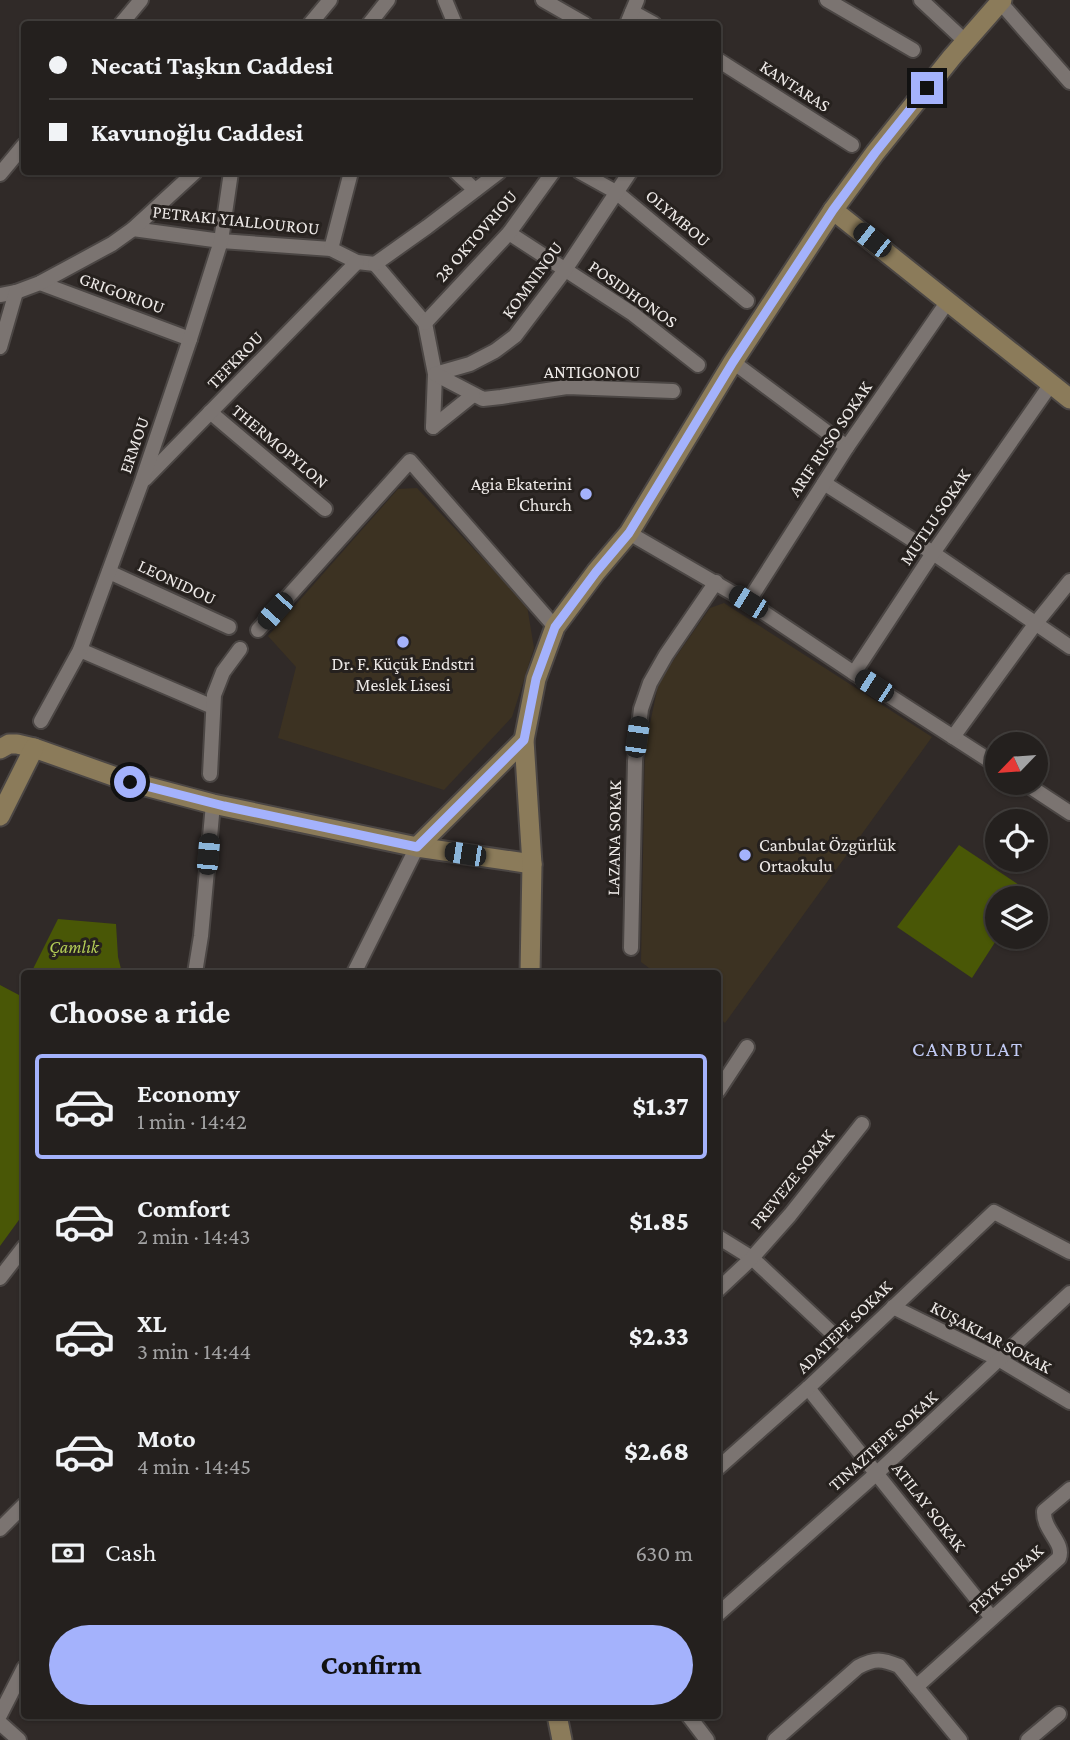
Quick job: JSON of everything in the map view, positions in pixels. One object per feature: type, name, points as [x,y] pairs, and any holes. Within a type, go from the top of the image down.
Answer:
[{"type":"main road","points":[[530,970],[532,864],[524,740],[536,679],[555,627],[629,533],[733,362],[833,210],[965,41],[1001,1]]},
{"type":"main road","points":[[833,210],[1064,391]]},
{"type":"main road","points":[[417,847],[524,740]]},
{"type":"main road","points":[[0,749],[9,744],[34,748],[130,782],[213,804],[417,847],[532,864]]},
{"type":"main road","points":[[0,816],[34,748]]},
{"type":"main road","points":[[559,1719],[562,1740]]},
{"type":"street","points":[[124,21],[141,0]]},
{"type":"street","points":[[312,21],[330,0]]},
{"type":"street","points":[[371,21],[388,0]]},
{"type":"street","points":[[445,0],[455,21]]},
{"type":"street","points":[[543,0],[580,21]]},
{"type":"street","points":[[827,0],[913,50]]},
{"type":"street","points":[[921,0],[965,41]]},
{"type":"street","points":[[1001,1],[1070,82]]},
{"type":"street","points":[[632,12],[648,21]]},
{"type":"street","name":"KANTARAS","points":[[721,62],[852,145]]},
{"type":"street","points":[[0,174],[21,149]]},
{"type":"street","points":[[0,295],[40,283],[112,244],[133,229],[192,175]]},
{"type":"street","name":"ERMOU","points":[[41,721],[80,650],[141,484],[221,241],[231,175]]},
{"type":"street","points":[[331,249],[350,175]]},
{"type":"street","points":[[459,175],[475,190]]},
{"type":"street","points":[[473,395],[433,427],[435,374],[425,323],[375,264],[495,175]]},
{"type":"street","name":"28 OKTOVRIOU","points":[[425,323],[509,233],[551,175]]},
{"type":"street","name":"OLYMBOU","points":[[585,175],[616,192],[747,301]]},
{"type":"street","name":"KOMNINOU","points":[[435,374],[470,364],[495,351],[515,335],[565,270],[628,175]]},
{"type":"street","name":"PETRAKI YIALLOUROU","points":[[133,229],[221,241],[331,249],[356,262],[375,264]]},
{"type":"street","name":"POSIDHONOS","points":[[509,233],[633,314],[698,365]]},
{"type":"street","name":"TEFKROU","points":[[141,484],[356,262]]},
{"type":"street","name":"GRIGORIOU","points":[[40,283],[190,339]]},
{"type":"street","points":[[0,347],[16,292]]},
{"type":"street","name":"ARIF RUSO SOKAK","points":[[748,602],[847,447],[948,300]]},
{"type":"street","points":[[733,362],[847,447]]},
{"type":"street","name":"ANTIGONOU","points":[[435,374],[483,399],[567,387],[673,391]]},
{"type":"street","name":"MUTLU SOKAK","points":[[854,673],[933,553],[1064,391]]},
{"type":"street","name":"THERMOPYLON","points":[[210,412],[326,509]]},
{"type":"street","points":[[258,630],[410,461],[555,627]]},
{"type":"street","points":[[824,482],[1070,647]]},
{"type":"street","points":[[629,533],[748,602],[985,758]]},
{"type":"street","name":"LEONIDOU","points":[[109,572],[229,627]]},
{"type":"street","points":[[953,737],[1070,580]]},
{"type":"street","name":"LAZANA SOKAK","points":[[631,947],[635,761],[641,709],[650,683],[666,655],[716,582]]},
{"type":"street","points":[[210,774],[214,695],[223,672],[240,649]]},
{"type":"street","points":[[80,650],[213,707]]},
{"type":"street","points":[[1043,795],[1070,813]]},
{"type":"street","points":[[195,970],[213,804]]},
{"type":"street","points":[[356,970],[417,847]]},
{"type":"street","points":[[721,1086],[747,1047]]},
{"type":"street","name":"PREVEZE SOKAK","points":[[721,1287],[752,1258],[790,1215],[862,1124]]},
{"type":"street","name":"ADATEPE SOKAK","points":[[721,1465],[808,1388],[994,1212],[1070,1252]]},
{"type":"street","points":[[721,1239],[752,1258],[849,1349]]},
{"type":"street","points":[[0,1278],[21,1251]]},
{"type":"street","points":[[721,1611],[877,1473],[1070,1293]]},
{"type":"street","name":"KUŞAKLAR SOKAK","points":[[892,1307],[1000,1360],[1070,1402]]},
{"type":"street","points":[[808,1388],[992,1618]]},
{"type":"street","name":"PEYK SOKAK","points":[[916,1687],[1059,1558],[1061,1548],[1048,1530],[1044,1511],[1070,1489]]},
{"type":"street","points":[[0,1529],[21,1513]]},
{"type":"street","points":[[775,1740],[858,1667],[871,1660],[885,1660],[899,1666],[960,1740]]},
{"type":"street","points":[[0,1715],[21,1674]]},
{"type":"street","points":[[1028,1740],[1059,1714]]},
{"type":"street","points":[[691,1719],[707,1740]]},
{"type":"street","points":[[0,1723],[19,1740]]},
{"type":"shaded area","name":"Dr. F. Küçük Endstri Meslek Lisesi","points":[[417,488],[527,606],[534,648],[512,717],[444,790],[278,738],[296,667],[268,636],[398,489]]},
{"type":"shaded area","name":"Canbulat Özgürlük Ortaokulu","points":[[724,603],[932,737],[725,1023],[721,1020],[721,970],[652,970],[641,962],[645,747],[659,681],[710,608]]},
{"type":"green space","points":[[959,845],[985,862],[985,872],[1000,872],[1020,886],[985,886],[985,949],[991,949],[972,978],[897,927]]},
{"type":"green space","name":"Çamlık","points":[[58,919],[116,924],[121,970],[32,970]]},
{"type":"green space","name":"Çamlık","points":[[0,985],[19,995],[21,991],[21,1217],[0,1246]]},
{"type":"place","name":"Agia Ekaterini Church","points":[[586,494]]},
{"type":"place","name":"Dr. F. Küçük Endstri Meslek Lisesi","points":[[403,642]]},
{"type":"place","name":"Canbulat Özgürlük Ortaokulu","points":[[745,855]]},
{"type":"district","name":"CANBULAT","points":[[968,1049]]},
{"type":"route","points":[[130,782],[224,806],[417,847],[524,740],[536,679],[555,627],[629,533],[733,362],[833,210],[927,88]]}]
